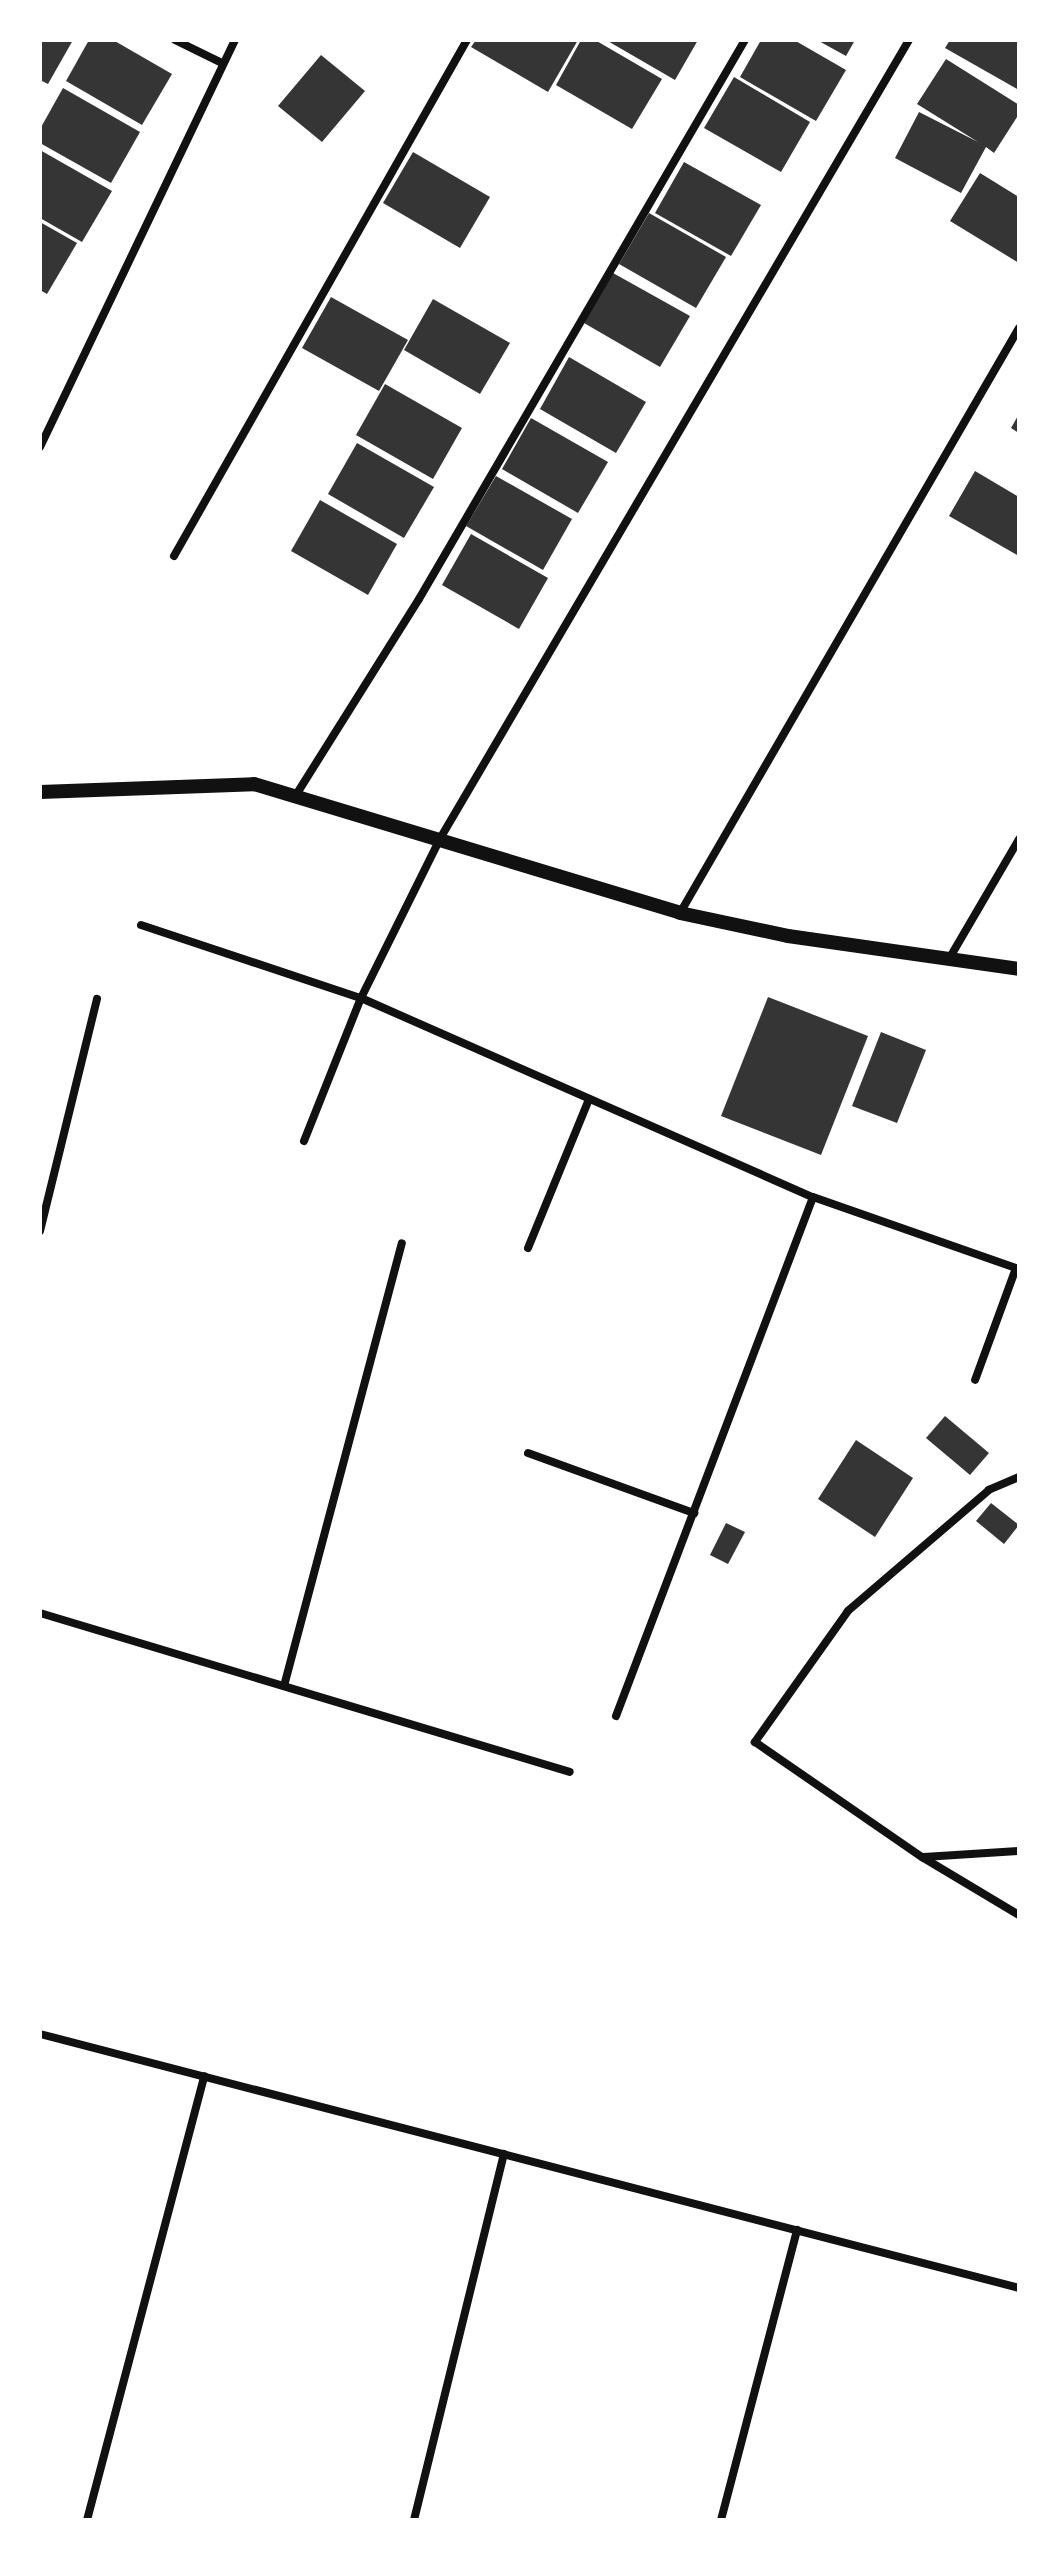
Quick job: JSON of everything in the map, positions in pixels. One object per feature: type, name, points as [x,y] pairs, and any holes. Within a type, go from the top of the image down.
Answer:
[{"type":"street","points":[[175,40],[222,63]]},
{"type":"street","points":[[40,447],[235,40]]},
{"type":"street","points":[[174,556],[467,40]]},
{"type":"street","points":[[296,795],[419,599],[745,40]]},
{"type":"street","points":[[304,1141],[361,998],[441,837],[909,40]]},
{"type":"street","points":[[680,913],[1019,328]]},
{"type":"street","points":[[40,792],[254,784],[441,837],[680,913],[788,936],[1019,969]]},
{"type":"street","points":[[948,960],[1019,839]]},
{"type":"street","points":[[141,925],[361,998],[813,1197],[1016,1268],[975,1380]]},
{"type":"street","points":[[40,1231],[97,999]]},
{"type":"street","points":[[528,1248],[589,1099]]},
{"type":"street","points":[[616,1716],[813,1197]]},
{"type":"street","points":[[284,1686],[402,1243]]},
{"type":"street","points":[[528,1453],[694,1513]]},
{"type":"street","points":[[1019,1477],[989,1490],[848,1611],[755,1742],[922,1857],[1019,1915]]},
{"type":"street","points":[[40,1613],[570,1772]]},
{"type":"street","points":[[922,1857],[1019,1851]]},
{"type":"street","points":[[40,2034],[1019,2288]]},
{"type":"street","points":[[87,2520],[204,2076]]},
{"type":"street","points":[[414,2520],[504,2154]]},
{"type":"street","points":[[721,2520],[797,2230]]},
{"type":"building","points":[[40,40],[73,40],[48,84],[40,80]]},
{"type":"building","points":[[89,40],[113,40],[172,74],[142,125],[66,81]]},
{"type":"building","points":[[476,40],[578,40],[548,92],[471,47]]},
{"type":"building","points":[[581,40],[595,40],[662,79],[632,129],[556,85]]},
{"type":"building","points":[[606,40],[698,40],[675,80]]},
{"type":"building","points":[[761,40],[794,40],[846,70],[816,121],[740,77]]},
{"type":"building","points":[[817,40],[855,40],[846,56]]},
{"type":"building","points":[[950,40],[1019,40],[1019,90],[945,48]]},
{"type":"building","points":[[321,55],[365,91],[322,142],[278,106]]},
{"type":"building","points":[[946,59],[1019,105],[1019,114],[994,153],[986,147],[961,193],[895,158],[919,112],[978,142],[917,104]]},
{"type":"building","points":[[734,77],[810,122],[781,172],[704,128]]},
{"type":"building","points":[[63,88],[140,132],[111,183],[40,143],[40,129]]},
{"type":"building","points":[[40,150],[112,191],[82,242],[40,218]]},
{"type":"building","points":[[413,152],[490,197],[460,248],[383,203]]},
{"type":"building","points":[[684,162],[761,205],[731,256],[655,213]]},
{"type":"building","points":[[980,173],[1019,197],[1019,263],[950,221]]},
{"type":"building","points":[[649,213],[726,257],[696,308],[619,264]]},
{"type":"building","points":[[40,222],[77,243],[47,294],[40,290]]},
{"type":"building","points":[[613,273],[690,316],[660,367],[584,323]]},
{"type":"building","points":[[331,297],[408,340],[379,391],[302,348]]},
{"type":"building","points":[[433,299],[510,343],[480,394],[404,350]]},
{"type":"building","points":[[569,357],[646,402],[616,453],[540,409]]},
{"type":"building","points":[[385,384],[462,428],[433,479],[356,435]]},
{"type":"building","points":[[1019,414],[1019,433],[1011,428]]},
{"type":"building","points":[[531,418],[608,462],[578,513],[502,469]]},
{"type":"building","points":[[357,443],[434,487],[404,538],[328,494]]},
{"type":"building","points":[[975,471],[1019,497],[1019,556],[949,516]]},
{"type":"building","points":[[496,476],[572,519],[543,570],[466,526]]},
{"type":"building","points":[[320,500],[397,544],[368,595],[291,551]]},
{"type":"building","points":[[471,534],[548,578],[519,629],[442,585]]},
{"type":"building","points":[[768,997],[868,1036],[821,1155],[721,1116]]},
{"type":"building","points":[[881,1032],[926,1050],[897,1123],[852,1106]]},
{"type":"building","points":[[945,1416],[989,1453],[970,1475],[926,1438]]},
{"type":"building","points":[[856,1440],[913,1478],[875,1537],[818,1499]]},
{"type":"building","points":[[991,1503],[1019,1525],[1004,1544],[976,1521]]},
{"type":"building","points":[[726,1523],[745,1532],[728,1564],[710,1555]]}]
